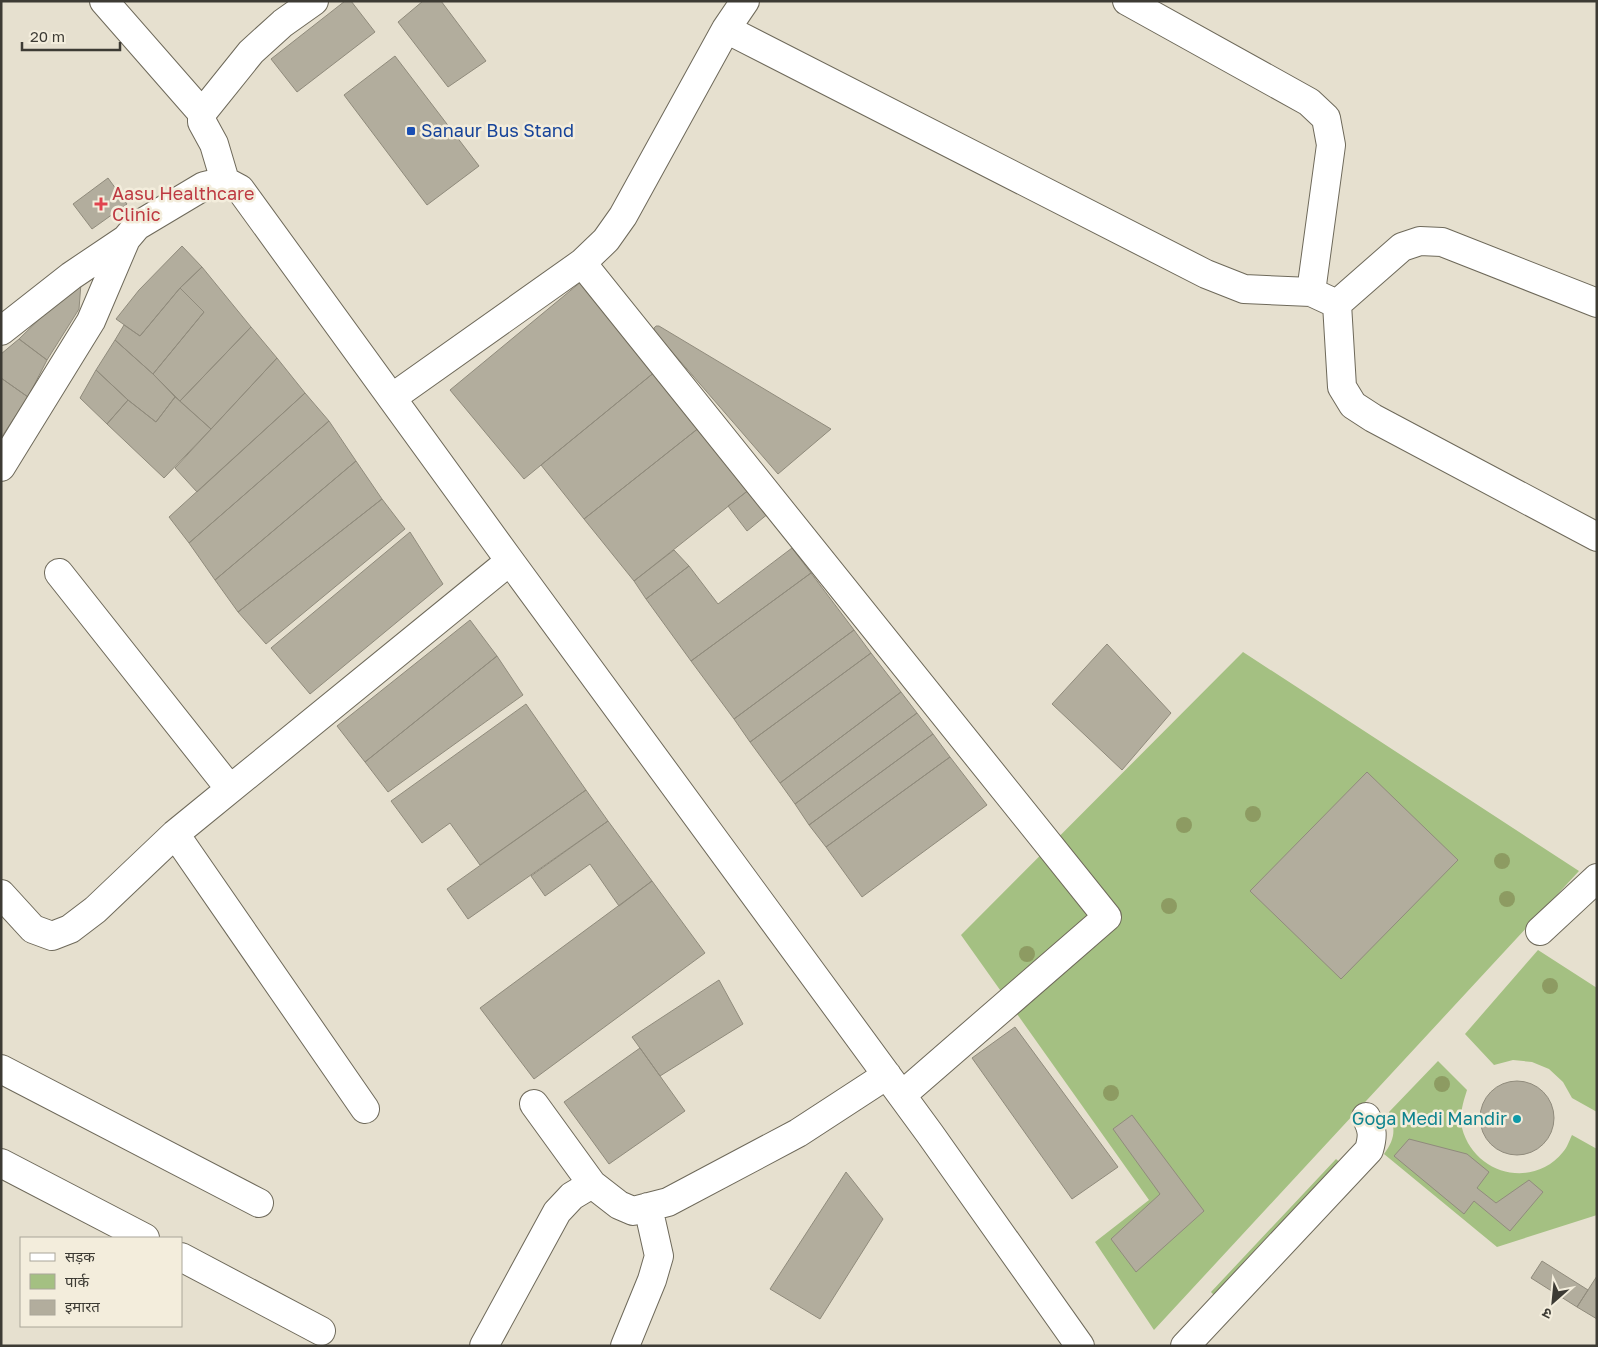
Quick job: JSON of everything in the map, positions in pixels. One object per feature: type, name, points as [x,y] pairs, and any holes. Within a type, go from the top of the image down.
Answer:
[{"type":"street","points":[[104,1],[202,113]]},
{"type":"street","points":[[224,181],[214,144],[202,122],[202,113],[251,52],[283,23],[314,1]]},
{"type":"street","points":[[393,397],[582,263],[606,240],[623,216],[726,29],[745,1]]},
{"type":"street","points":[[1127,1],[1309,102],[1326,118],[1331,145],[1311,292]]},
{"type":"street","points":[[726,29],[1206,274],[1244,289],[1311,292],[1337,304]]},
{"type":"street","points":[[1,332],[72,276],[126,239],[137,226],[204,186],[224,181],[240,189],[894,1085],[1080,1346]]},
{"type":"street","points":[[1,467],[91,322],[126,239]]},
{"type":"street","points":[[1337,304],[1402,247],[1420,241],[1442,242],[1597,303]]},
{"type":"street","points":[[534,1104],[592,1184],[619,1205],[632,1211],[668,1202],[894,1085],[1107,917],[582,263]]},
{"type":"street","points":[[1337,304],[1342,387],[1353,405],[1373,418],[1597,537]]},
{"type":"street","points":[[1,894],[33,929],[52,936],[70,929],[95,910],[175,834],[510,561]]},
{"type":"street","points":[[59,573],[230,789]]},
{"type":"street","points":[[175,834],[365,1109]]},
{"type":"street","points":[[1540,931],[1597,878]]},
{"type":"street","points":[[1,1069],[259,1204]]},
{"type":"street","points":[[1185,1346],[1369,1150],[1372,1137],[1370,1125],[1366,1117]]},
{"type":"street","points":[[1,1163],[143,1237]]},
{"type":"street","points":[[484,1346],[557,1212],[572,1196],[592,1184]]},
{"type":"street","points":[[625,1346],[652,1280],[659,1256],[648,1207]]},
{"type":"street","points":[[182,1258],[322,1331]]},
{"type":"green space","points":[[1243,652],[1579,871],[1154,1330],[1095,1242],[1149,1200],[961,935]]},
{"type":"green space","points":[[1538,950],[1597,988],[1597,1112],[1572,1098],[1563,1082],[1549,1069],[1532,1062],[1513,1060],[1494,1065],[1465,1034]]},
{"type":"green space","points":[[1438,1061],[1467,1090],[1461,1114],[1462,1128],[1469,1144],[1478,1156],[1491,1166],[1505,1172],[1521,1173],[1536,1171],[1550,1164],[1563,1152],[1572,1135],[1597,1149],[1597,1215],[1497,1247],[1384,1154],[1393,1134],[1393,1124],[1389,1112]]},
{"type":"green space","points":[[1336,1159],[1343,1165],[1218,1299],[1211,1292]]},
{"type":"building","points":[[345,1],[351,1],[375,32],[297,92],[271,59]]},
{"type":"building","points":[[423,1],[441,1],[486,61],[448,87],[398,22]]},
{"type":"building","name":"Sanaur Bus Stand","points":[[395,56],[479,166],[427,205],[344,95]]},
{"type":"building","points":[[108,178],[127,204],[92,229],[73,204]]},
{"type":"building","points":[[182,246],[202,267],[180,288],[140,336],[116,319],[139,290]]},
{"type":"building","points":[[202,267],[251,327],[180,401],[153,374],[204,312],[180,288]]},
{"type":"building","points":[[582,281],[656,371],[524,479],[450,390]]},
{"type":"building","points":[[81,283],[79,309],[47,360],[19,339],[60,299]]},
{"type":"building","points":[[180,288],[204,312],[153,374],[115,340],[124,325],[140,336]]},
{"type":"building","points":[[656,326],[659,326],[831,429],[778,474],[654,331]]},
{"type":"building","points":[[251,327],[277,358],[211,429],[180,401]]},
{"type":"building","points":[[19,339],[47,360],[28,397],[1,378],[1,354]]},
{"type":"building","points":[[115,340],[153,374],[175,397],[156,422],[128,400],[96,370]]},
{"type":"building","points":[[277,358],[305,393],[197,492],[175,468]]},
{"type":"building","points":[[96,370],[128,400],[107,424],[80,398]]},
{"type":"building","points":[[656,371],[700,427],[584,519],[541,465]]},
{"type":"building","points":[[1,378],[28,397],[1,438]]},
{"type":"building","points":[[305,393],[329,421],[189,543],[169,517]]},
{"type":"building","points":[[175,397],[211,429],[164,478],[107,424],[128,400],[156,422]]},
{"type":"building","points":[[329,421],[356,461],[215,580],[189,543]]},
{"type":"building","points":[[700,427],[750,489],[634,581],[584,519]]},
{"type":"building","points":[[356,461],[382,499],[238,612],[215,580]]},
{"type":"building","points":[[750,489],[769,513],[747,531],[728,506]]},
{"type":"building","points":[[382,499],[405,529],[266,644],[238,612]]},
{"type":"building","points":[[410,532],[443,584],[310,694],[271,648]]},
{"type":"building","points":[[792,548],[811,573],[691,661],[646,599],[689,566],[718,604]]},
{"type":"building","points":[[674,550],[689,566],[646,599],[634,581]]},
{"type":"building","points":[[811,573],[854,630],[734,719],[691,661]]},
{"type":"building","points":[[470,620],[497,656],[365,762],[337,726]]},
{"type":"building","points":[[854,630],[871,653],[750,742],[734,719]]},
{"type":"building","points":[[1107,644],[1171,713],[1122,770],[1052,704]]},
{"type":"building","points":[[871,653],[901,692],[780,783],[750,742]]},
{"type":"building","points":[[497,656],[523,695],[388,792],[365,762]]},
{"type":"building","points":[[901,692],[917,713],[795,804],[780,783]]},
{"type":"building","points":[[526,704],[586,790],[480,865],[450,823],[422,843],[391,801]]},
{"type":"building","points":[[917,713],[933,734],[809,825],[795,804]]},
{"type":"building","points":[[933,734],[950,757],[826,847],[809,825]]},
{"type":"building","points":[[950,757],[987,805],[862,897],[826,847]]},
{"type":"building","points":[[1367,772],[1458,860],[1341,979],[1250,891]]},
{"type":"building","points":[[586,790],[608,821],[468,919],[447,889]]},
{"type":"building","points":[[608,821],[652,881],[619,906],[590,864],[545,896],[531,876]]},
{"type":"building","points":[[652,881],[705,953],[534,1079],[480,1008]]},
{"type":"building","points":[[719,980],[743,1024],[660,1076],[632,1037]]},
{"type":"building","points":[[1015,1027],[1118,1167],[1072,1199],[972,1058]]},
{"type":"building","points":[[640,1048],[685,1111],[609,1164],[564,1102]]},
{"type":"building","name":"Goga Medi Mandir","points":[[1517,1081],[1531,1084],[1543,1092],[1551,1104],[1554,1118],[1551,1132],[1543,1144],[1531,1152],[1517,1155],[1503,1152],[1491,1144],[1483,1132],[1480,1118],[1483,1104],[1491,1092],[1503,1084]]},
{"type":"building","points":[[1132,1115],[1204,1211],[1136,1272],[1111,1239],[1160,1194],[1113,1129]]},
{"type":"building","points":[[1409,1139],[1467,1154],[1489,1172],[1477,1188],[1496,1203],[1529,1180],[1543,1192],[1510,1231],[1474,1201],[1464,1214],[1394,1156]]},
{"type":"building","points":[[846,1172],[883,1219],[820,1319],[770,1289]]},
{"type":"building","points":[[1542,1261],[1588,1290],[1577,1307],[1531,1278]]},
{"type":"building","points":[[1597,1276],[1597,1319],[1577,1307]]},
{"type":"place","name":"Sanaur Bus Stand","points":[[411,131]]},
{"type":"place","name":"Aasu Healthcare Clinic","points":[[101,204]]},
{"type":"place","name":"Goga Medi Mandir","points":[[1517,1119]]}]
